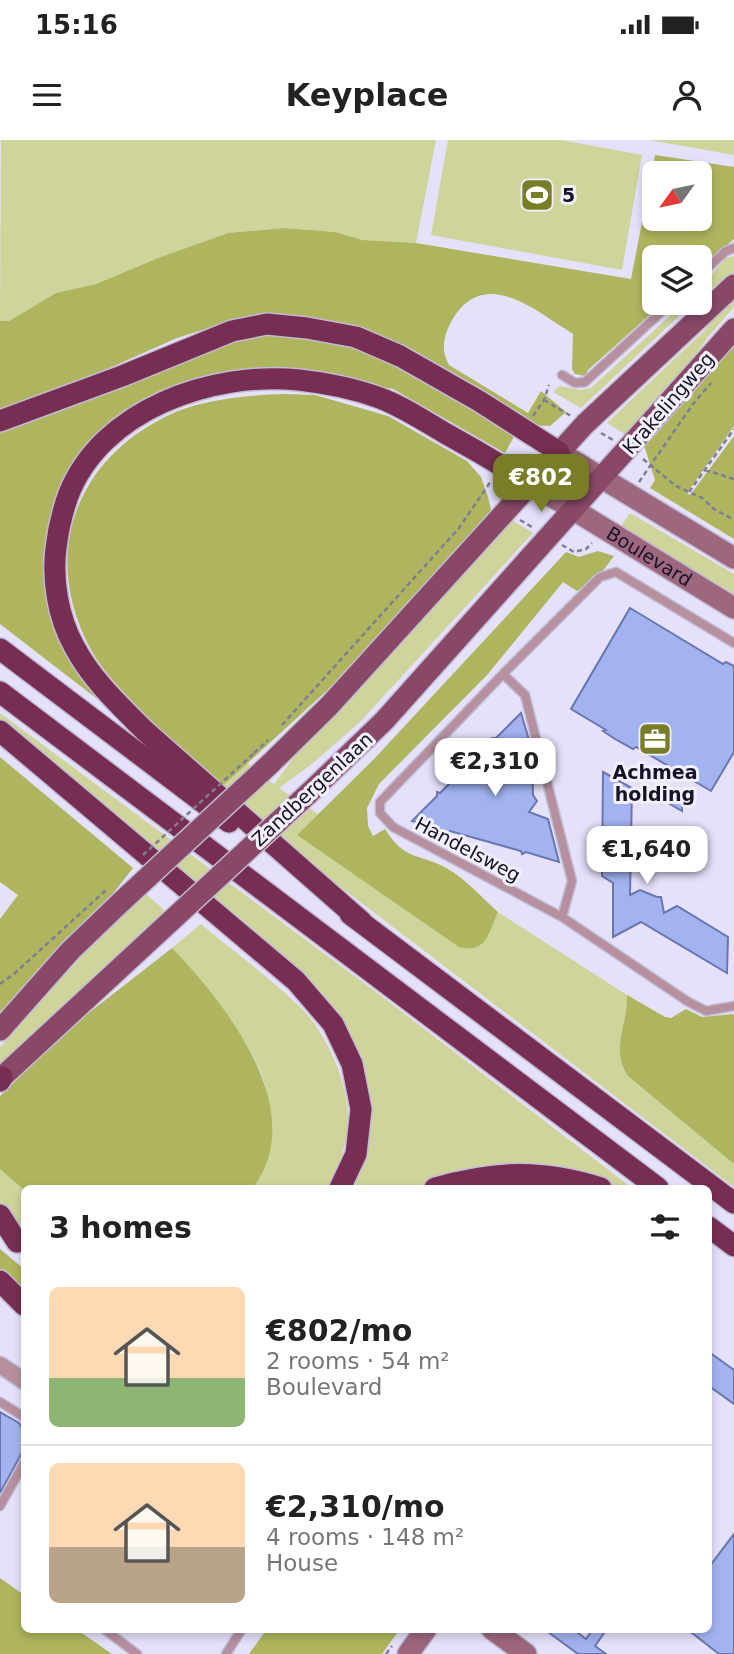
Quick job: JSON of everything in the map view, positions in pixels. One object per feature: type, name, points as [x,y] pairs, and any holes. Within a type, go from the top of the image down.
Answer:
[{"type":"highway","points":[[0,421],[122,376],[232,331],[267,324],[356,337],[400,356],[559,452]]},
{"type":"highway","points":[[362,922],[145,731],[91,673],[73,645],[56,591],[54,566],[58,531],[68,495],[85,466],[113,433],[188,392],[244,381],[298,380],[343,387],[379,397],[530,482]]},
{"type":"highway","points":[[0,649],[710,1185]]},
{"type":"highway","points":[[0,691],[654,1185]]},
{"type":"highway","points":[[0,731],[287,973],[333,1024],[352,1064],[361,1109],[356,1154],[341,1185]]},
{"type":"highway","points":[[447,1185],[521,1173],[567,1177],[592,1185]]},
{"type":"highway","points":[[712,1186],[734,1203]]},
{"type":"highway","points":[[0,1215],[14,1241]]},
{"type":"highway","points":[[0,1227],[14,1241]]},
{"type":"highway","points":[[712,1229],[734,1246]]},
{"type":"highway","points":[[712,1248],[734,1260]]},
{"type":"highway","points":[[0,1281],[21,1302]]},
{"type":"main road","name":"Krakelingweg","points":[[559,452],[598,410],[734,285]]},
{"type":"main road","name":"Krakelingweg","points":[[602,478],[734,329]]},
{"type":"main road","points":[[0,1030],[114,896],[262,759],[329,706],[559,452],[734,558]]},
{"type":"main road","name":"Zandbergenlaan","points":[[1,1079],[384,721],[602,478]]},
{"type":"main road","name":"Boulevard","points":[[530,482],[575,509],[603,530],[734,608]]},
{"type":"main road","points":[[408,1654],[423,1633]]},
{"type":"main road","points":[[497,1633],[526,1654]]},
{"type":"street","points":[[0,1365],[21,1379]]},
{"type":"lane","points":[[712,264],[726,251],[734,248]]},
{"type":"lane","points":[[562,375],[575,383],[585,382],[657,315]]},
{"type":"lane","name":"Handelsweg","points":[[734,643],[616,572],[600,577],[380,802],[380,813],[393,827],[562,917],[687,1001],[706,1011],[734,1006]]},
{"type":"lane","points":[[503,674],[525,695],[572,881],[562,917]]},
{"type":"lane","points":[[0,1402],[21,1415]]},
{"type":"lane","points":[[0,1506],[21,1468]]},
{"type":"lane","points":[[109,1633],[137,1654]]},
{"type":"lane","points":[[226,1654],[239,1633]]},
{"type":"path","points":[[717,376],[692,404],[652,466],[676,486],[734,520]]},
{"type":"path","points":[[524,429],[544,400],[549,385]]},
{"type":"path","points":[[689,492],[734,429]]},
{"type":"path","points":[[276,732],[459,528],[502,466]]},
{"type":"path","points":[[705,470],[734,479]]},
{"type":"path","points":[[135,863],[262,759],[270,738]]},
{"type":"path","points":[[0,984],[114,896]]},
{"type":"green space","points":[[1,140],[436,140],[416,243],[363,240],[335,232],[284,228],[228,233],[96,284],[56,293],[9,321],[0,321]]},
{"type":"green space","name":"5","points":[[448,140],[561,140],[642,155],[622,270],[431,235]]},
{"type":"green space","points":[[649,140],[734,140],[734,155]]},
{"type":"green space","points":[[655,155],[694,161],[654,161]]},
{"type":"green space","points":[[712,164],[734,167],[734,239],[712,258],[712,245],[642,245],[642,315],[650,315],[588,370],[585,376],[575,374],[572,369],[573,334],[509,297],[493,294],[477,296],[463,306],[450,324],[444,344],[449,365],[528,413],[541,391],[566,412],[550,426],[529,425],[356,328],[316,319],[269,315],[244,317],[177,338],[62,389],[0,411],[0,321],[9,321],[56,293],[96,284],[228,233],[284,228],[335,232],[363,240],[416,243],[631,279],[642,222],[642,231],[712,231]]},
{"type":"green space","points":[[734,256],[734,273],[712,288],[712,274],[726,258]]},
{"type":"green space","points":[[734,291],[734,307],[675,383],[628,436],[607,423],[705,330]]},
{"type":"green space","points":[[671,315],[680,315],[581,408],[553,392],[560,386],[580,390],[591,388]]},
{"type":"green space","points":[[267,334],[313,336],[370,351],[517,431],[505,453],[393,389],[344,380],[286,376],[131,418],[53,510],[45,560],[105,705],[0,624],[0,431],[36,420],[224,343]]},
{"type":"green space","points":[[734,339],[734,426],[687,493],[690,495],[734,436],[734,539],[650,488],[655,480],[644,445]]},
{"type":"green space","points":[[315,395],[388,416],[467,461],[481,477],[491,509],[488,518],[345,674],[216,792],[118,686],[96,658],[75,613],[68,579],[68,546],[75,514],[89,485],[109,458],[135,435],[180,410],[241,397]]},
{"type":"green space","points":[[630,513],[734,574],[734,598],[619,529]]},
{"type":"green space","points":[[510,519],[533,533],[360,722],[312,764],[279,788],[318,814],[297,835],[488,936],[498,912],[627,995],[620,1047],[623,1067],[629,1077],[734,1164],[734,1187],[216,792],[247,763],[274,784],[306,741]]},
{"type":"green space","points":[[598,551],[614,556],[596,580],[577,591],[563,582],[488,674],[379,784],[367,808],[368,826],[373,836],[385,829],[399,847],[454,873],[498,912],[481,945],[459,947],[297,835],[374,759],[566,552],[579,557]]},
{"type":"green space","points":[[0,713],[376,992],[628,1185],[600,1185],[592,1182],[350,1185],[360,1165],[336,1023],[0,734]]},
{"type":"green space","points":[[0,757],[133,868],[107,901],[0,1018],[0,919],[18,895],[0,882]]},
{"type":"green space","points":[[146,894],[165,911],[0,1065],[0,1047],[88,949]]},
{"type":"green space","points":[[201,924],[299,1006],[318,1028],[339,1072],[347,1103],[347,1135],[330,1185],[255,1185],[265,1167],[268,1144],[267,1095],[261,1073],[227,1015],[172,948]]},
{"type":"green space","points":[[172,948],[215,998],[236,1028],[254,1059],[267,1092],[272,1125],[268,1158],[254,1185],[21,1185],[21,1187],[0,1169],[0,1096],[72,1026]]},
{"type":"green space","points":[[627,995],[665,1017],[671,1018],[686,1009],[702,1017],[733,1014],[734,1164],[629,1077],[620,1057]]},
{"type":"green space","points":[[0,1169],[21,1187],[21,1227],[0,1205]]},
{"type":"green space","points":[[0,1249],[21,1266],[21,1292],[0,1272]]},
{"type":"green space","points":[[0,1578],[21,1593],[21,1633],[82,1633],[112,1654],[0,1654]]},
{"type":"green space","points":[[264,1633],[397,1633],[382,1654],[249,1654]]},
{"type":"building","points":[[630,608],[723,664],[726,662],[734,666],[734,752],[711,791],[636,747],[633,749],[615,739],[603,731],[606,730],[571,709]]},
{"type":"building","points":[[521,713],[532,750],[533,795],[537,801],[529,812],[548,819],[559,862],[526,852],[522,854],[521,851],[450,831],[447,833],[445,830],[412,821],[437,796],[437,792],[440,793],[451,782],[454,761],[470,764],[492,738],[496,738]]},
{"type":"building","points":[[603,772],[632,788],[630,895],[640,890],[661,897],[664,913],[677,906],[728,937],[727,973],[641,922],[613,937],[613,883],[602,876]]},
{"type":"building","points":[[651,793],[682,794],[682,811]]},
{"type":"building","points":[[712,1354],[734,1370],[734,1404],[712,1388]]},
{"type":"building","points":[[0,1412],[21,1427],[21,1454],[0,1493]]},
{"type":"building","points":[[734,1534],[734,1654],[719,1654],[692,1633],[712,1633],[712,1563]]},
{"type":"building","points":[[549,1633],[578,1633],[586,1639],[590,1633],[604,1633],[595,1646],[606,1654],[578,1654]]},
{"type":"place","name":"5","points":[[537,195]]},
{"type":"place","name":"Achmea holding","points":[[655,739]]}]
